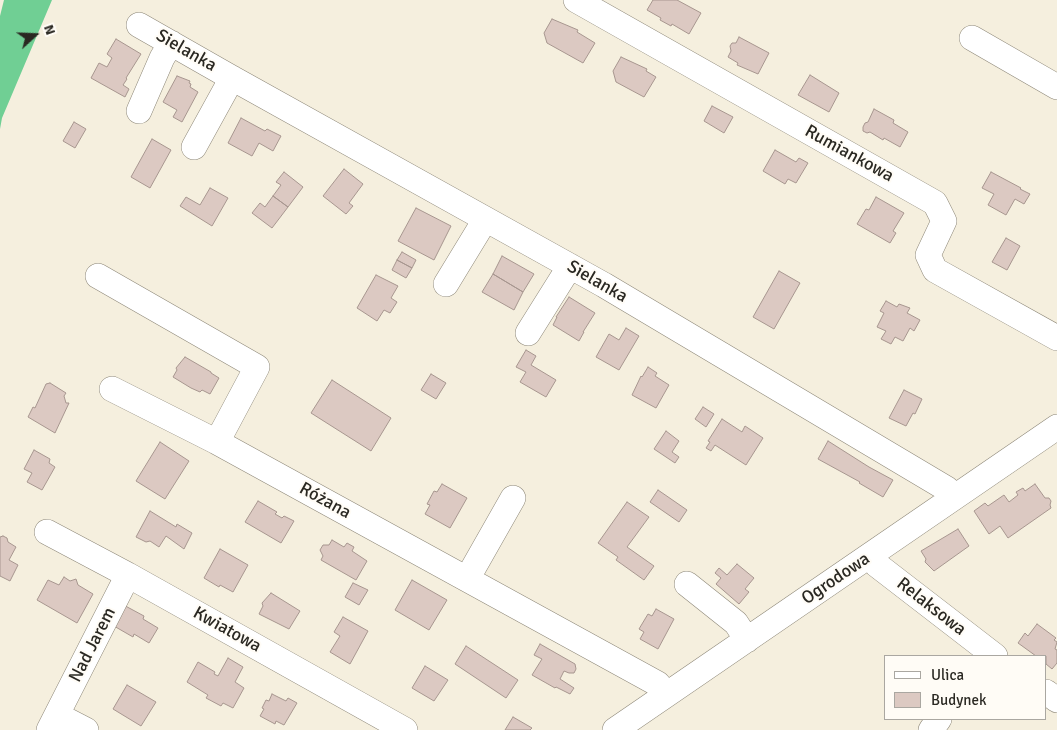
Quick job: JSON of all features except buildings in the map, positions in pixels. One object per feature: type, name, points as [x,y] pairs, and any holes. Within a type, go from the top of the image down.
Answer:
[{"type":"street","name":"Rumiankowa","points":[[576,0],[935,203],[944,222],[928,255],[935,270],[1057,338]]},
{"type":"street","name":"Sielanka","points":[[140,25],[570,266],[947,489],[954,497]]},
{"type":"street","points":[[972,38],[1057,87]]},
{"type":"street","points":[[139,111],[162,58],[171,43]]},
{"type":"street","name":"Sielanka","points":[[194,147],[232,78]]},
{"type":"street","points":[[446,284],[485,220]]},
{"type":"street","points":[[528,333],[570,266]]},
{"type":"street","points":[[98,276],[257,367],[217,442]]},
{"type":"street","name":"Różana","points":[[112,389],[217,442],[658,684],[666,694]]},
{"type":"street","name":"Ogrodowa","points":[[615,730],[1057,427]]},
{"type":"street","points":[[467,579],[512,498]]},
{"type":"street","name":"Kwiatowa","points":[[47,532],[128,575],[405,730]]},
{"type":"street","name":"Relaksowa","points":[[870,556],[877,565],[990,655]]},
{"type":"street","name":"Nad Jarem","points":[[86,730],[53,722],[128,575]]},
{"type":"street","points":[[687,584],[736,623],[747,640]]},
{"type":"green space","points":[[4,0],[52,0],[2,118],[0,129],[0,16]]}]
